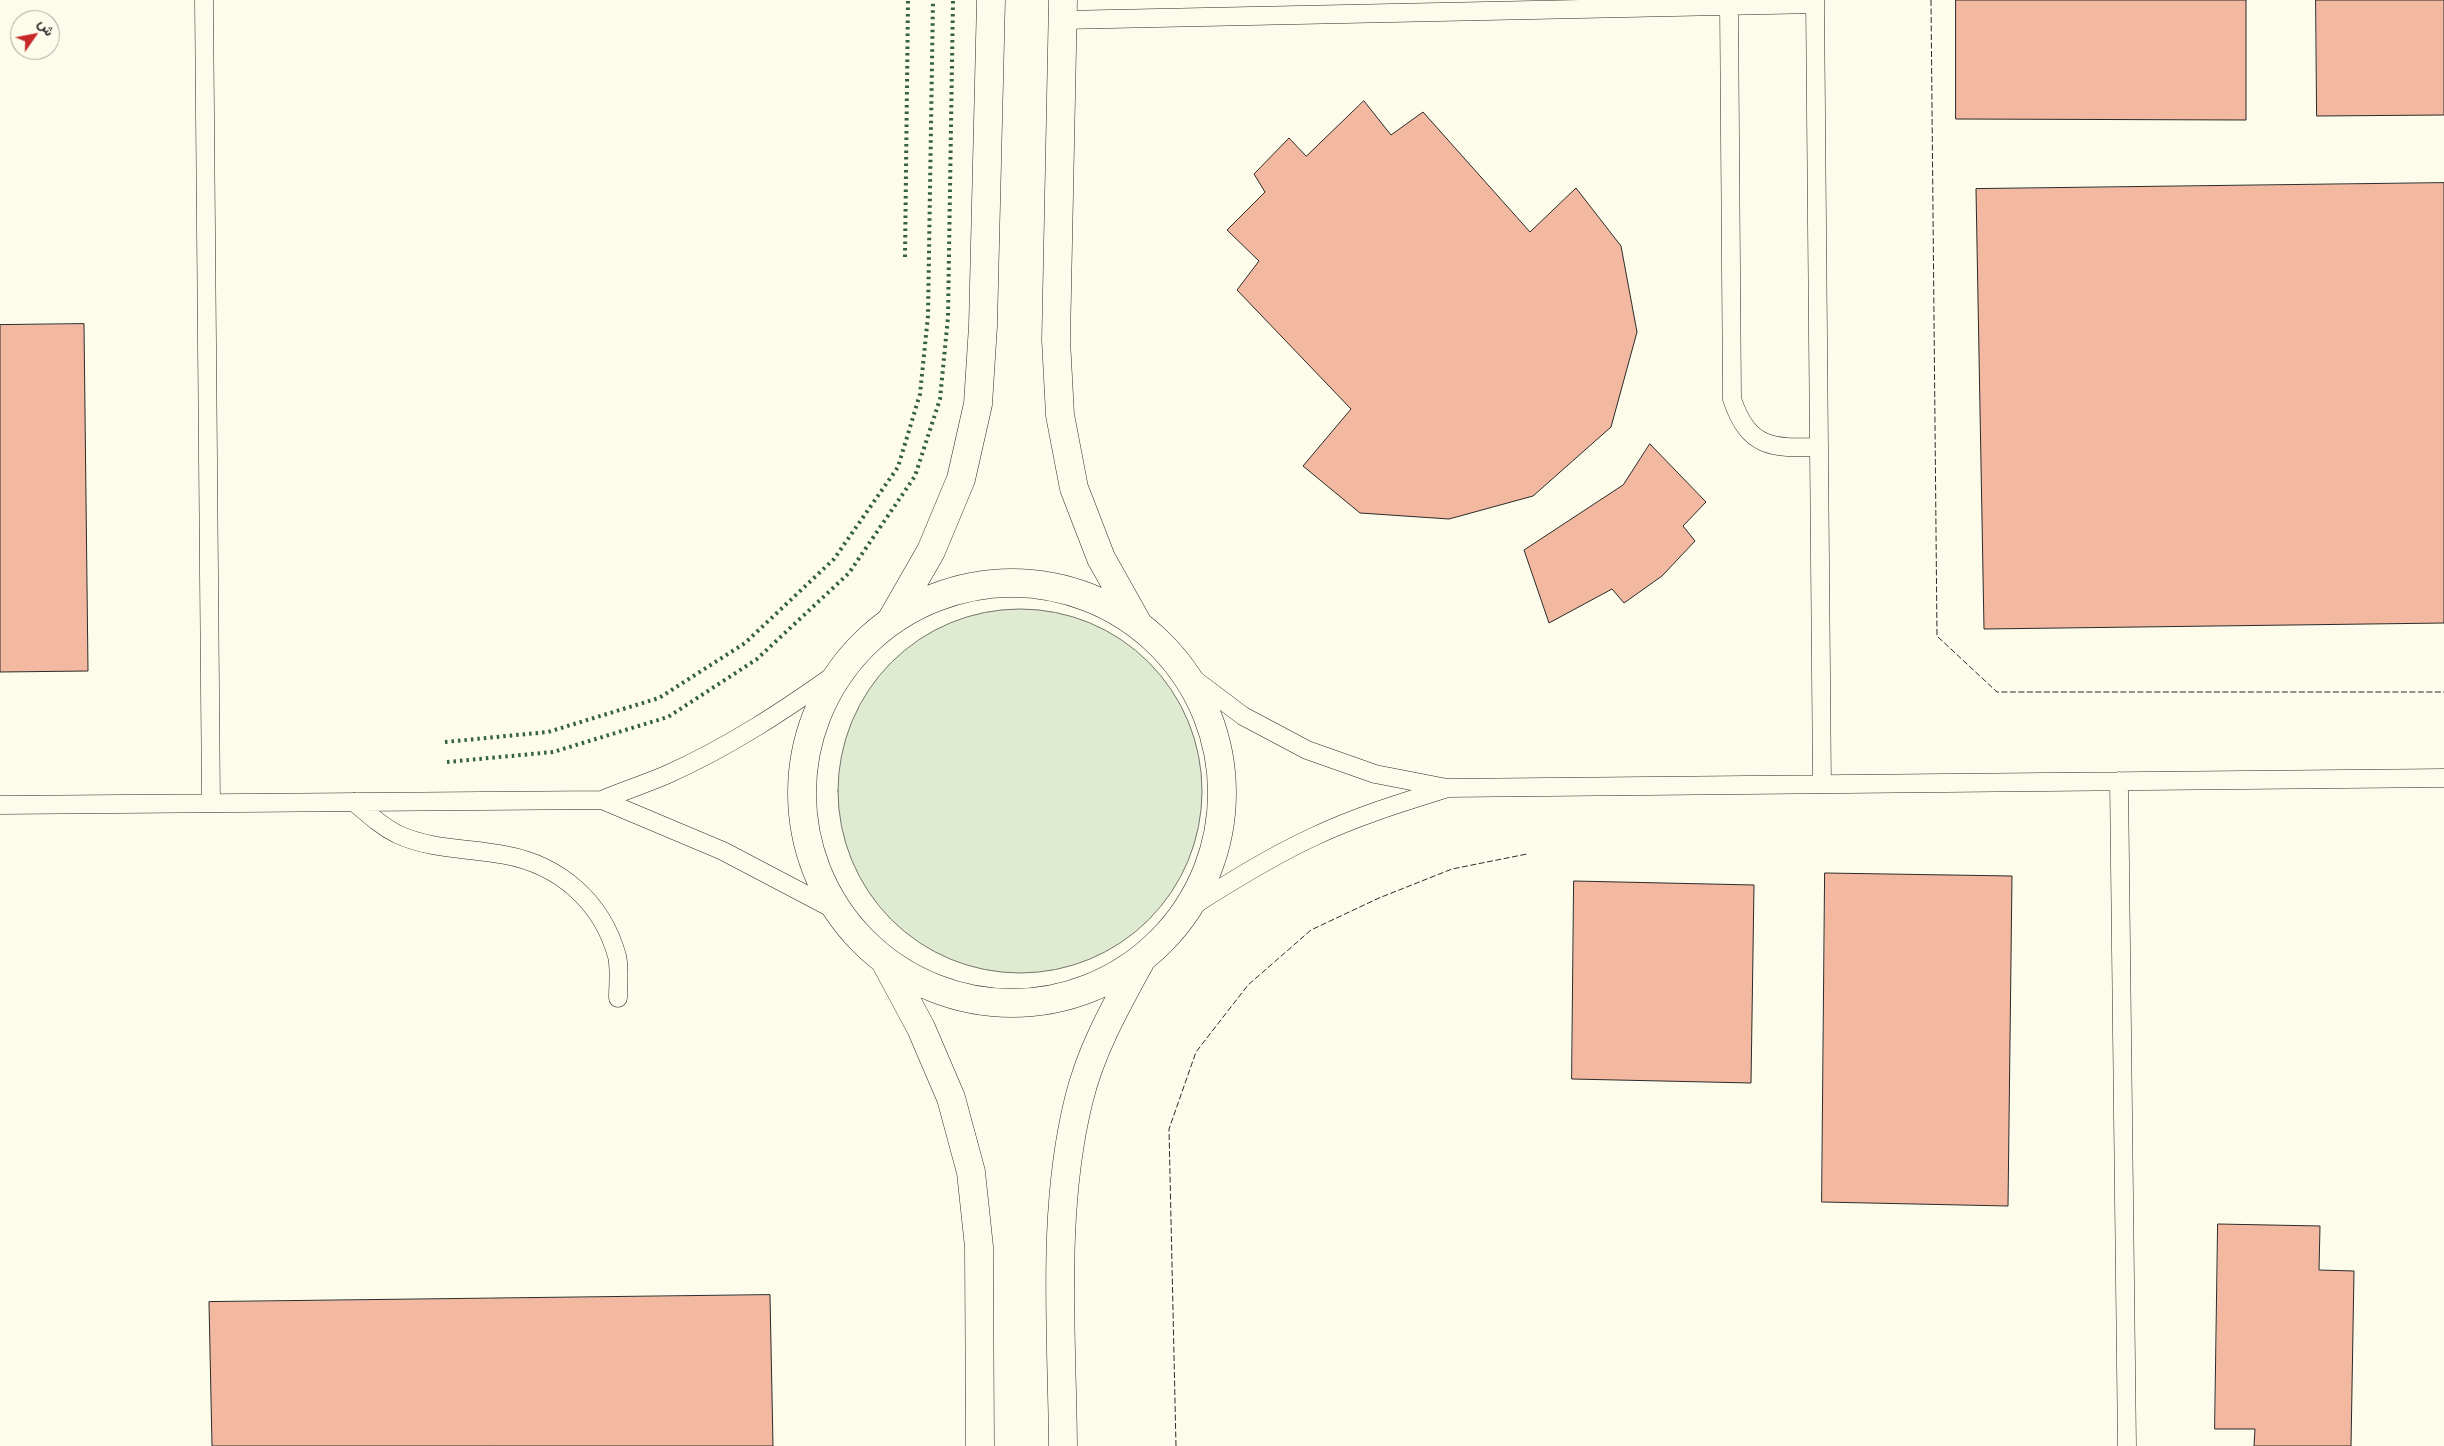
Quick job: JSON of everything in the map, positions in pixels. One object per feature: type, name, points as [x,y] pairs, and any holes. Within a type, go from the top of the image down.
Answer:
[{"type":"street","points":[[892,619],[931,551],[960,479],[978,404],[983,326],[991,0]]},
{"type":"street","points":[[1063,10],[1056,340],[1060,415],[1074,488],[1101,558],[1138,624]]},
{"type":"street","points":[[989,583],[1042,584],[1092,598],[1138,624],[1164,646],[1186,673],[1209,717],[1221,765],[1223,814],[1212,862],[1190,907],[1168,936],[1140,962],[1093,989],[1040,1002],[985,1002],[933,988],[885,961],[860,939],[839,912],[815,867],[803,817],[803,765],[816,715],[840,670],[864,642],[892,619],[938,594],[989,583]]},
{"type":"street","points":[[885,961],[922,1028],[951,1098],[971,1172],[979,1247],[980,1446]]},
{"type":"street","points":[[1063,1446],[1061,1247],[1065,1172],[1079,1098],[1104,1028],[1140,962]]},
{"type":"lane","points":[[204,0],[211,803]]},
{"type":"lane","points":[[1063,10],[1730,5],[1815,2],[1822,784]]},
{"type":"lane","points":[[1730,5],[1732,399],[1739,419],[1753,436],[1772,446],[1819,447]]},
{"type":"lane","points":[[0,805],[602,800],[666,775],[726,745],[785,710],[840,670]]},
{"type":"lane","points":[[1186,673],[1243,716],[1307,750],[1375,774],[1446,788],[2444,778]]},
{"type":"lane","points":[[2119,781],[2127,1446]]},
{"type":"lane","points":[[1190,907],[1251,869],[1313,836],[1378,810],[1446,788]]},
{"type":"lane","points":[[602,800],[723,851],[839,912]]},
{"type":"lane","points":[[354,802],[374,820],[397,834],[422,842],[506,855],[545,866],[578,889],[603,920],[617,958],[618,998]]},
{"type":"green space","points":[[1020,609],[1056,612],[1090,623],[1106,630],[1136,650],[1149,662],[1161,675],[1181,705],[1188,721],[1199,755],[1202,791],[1199,827],[1188,861],[1181,877],[1161,907],[1149,920],[1136,932],[1106,952],[1090,959],[1056,970],[1020,973],[984,970],[950,959],[934,952],[904,932],[891,920],[879,907],[859,877],[852,861],[841,827],[838,791],[841,755],[852,721],[859,705],[879,675],[891,662],[904,650],[934,630],[950,623],[984,612]]},
{"type":"building","points":[[1956,0],[2246,0],[2246,120],[1956,119]]},
{"type":"building","points":[[2316,0],[2444,0],[2444,115],[2317,116]]},
{"type":"building","points":[[1364,101],[1391,135],[1423,112],[1530,232],[1576,188],[1621,246],[1637,332],[1611,427],[1533,496],[1449,519],[1360,513],[1303,466],[1351,409],[1237,290],[1259,261],[1227,230],[1265,192],[1254,174],[1289,138],[1306,156]]},
{"type":"building","points":[[2444,183],[2444,623],[1984,629],[1976,189]]},
{"type":"building","points":[[84,324],[88,671],[0,672],[0,325]]},
{"type":"building","points":[[1650,444],[1706,502],[1683,526],[1695,541],[1662,576],[1624,603],[1612,589],[1549,623],[1524,550],[1623,485]]},
{"type":"building","points":[[1825,873],[2012,876],[2008,1206],[1822,1202]]},
{"type":"building","points":[[1574,881],[1754,885],[1751,1083],[1572,1079]]},
{"type":"building","points":[[2218,1224],[2320,1226],[2319,1270],[2354,1271],[2351,1446],[2254,1446],[2255,1429],[2215,1429]]},
{"type":"building","points":[[770,1295],[773,1446],[212,1446],[209,1302]]},
{"type":"hedge","points":[[905,257],[908,0]]},
{"type":"hedge","points":[[445,742],[548,732],[659,698],[745,643],[834,559],[898,467],[920,394],[928,316],[933,0]]},
{"type":"hedge","points":[[447,762],[553,752],[668,717],[757,659],[849,573],[915,476],[940,399],[948,317],[953,0]]},
{"type":"fence","points":[[1931,0],[1937,636],[1997,692],[2444,692]]},
{"type":"fence","points":[[1176,1446],[1169,1129],[1196,1052],[1248,985],[1311,930],[1379,898],[1452,869],[1527,854]]}]
